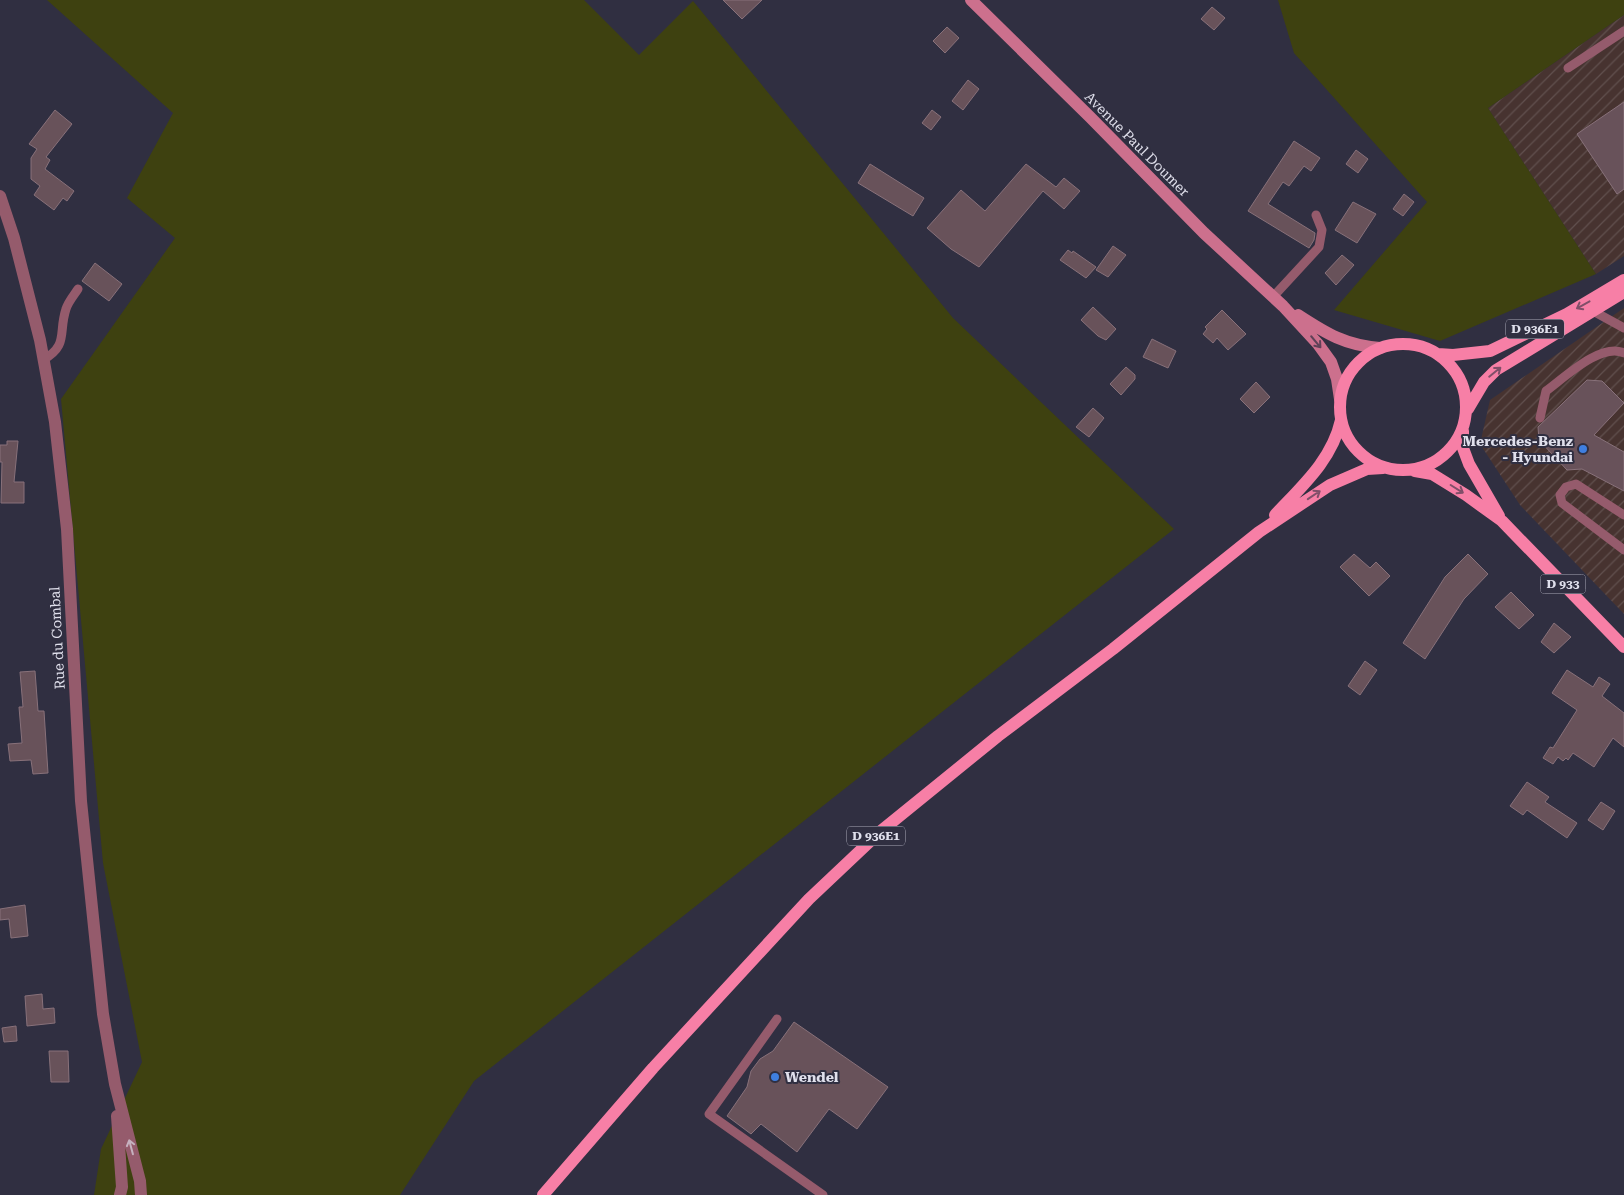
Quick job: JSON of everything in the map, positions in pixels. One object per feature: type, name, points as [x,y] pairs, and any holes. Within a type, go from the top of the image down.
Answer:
[{"type":"main road","name":"Avenue Paul Doumer","points":[[971,0],[1204,233],[1283,306]]},
{"type":"main road","name":"D 936E1","points":[[1438,354],[1453,355],[1490,350],[1567,314],[1624,280]]},
{"type":"main road","name":"D 936E1","points":[[1467,412],[1475,395],[1496,370],[1624,292]]},
{"type":"main road","points":[[1283,306],[1328,334],[1346,342],[1380,348]]},
{"type":"main road","points":[[1283,306],[1318,344],[1331,362],[1337,379],[1341,420],[1349,441],[1364,457],[1383,468],[1413,470],[1430,465],[1444,456],[1456,443],[1464,427],[1467,412],[1466,395],[1460,379],[1451,365],[1438,354],[1420,346],[1406,344],[1380,348],[1365,357],[1353,368],[1345,383],[1340,399]]},
{"type":"main road","name":"D 936E1","points":[[1259,532],[1318,469],[1337,437],[1341,420]]},
{"type":"main road","name":"D 933","points":[[1464,427],[1463,448],[1469,464],[1502,521]]},
{"type":"main road","name":"D 936E1","points":[[543,1195],[653,1068],[809,899],[881,832],[998,736],[1113,650],[1259,532],[1330,484],[1367,469],[1383,468]]},
{"type":"main road","name":"D 933","points":[[1413,470],[1432,474],[1466,495],[1502,521],[1624,647]]},
{"type":"street","name":"Rue du Combal","points":[[0,196],[14,238],[43,360],[55,422],[67,529],[80,801],[103,1014],[114,1084],[122,1188],[120,1195]]},
{"type":"street","name":"Rue du Combal","points":[[114,1084],[140,1181],[141,1195]]},
{"type":"lane","points":[[1568,68],[1624,31]]},
{"type":"lane","points":[[1273,296],[1319,247],[1322,230],[1316,215]]},
{"type":"lane","points":[[43,360],[53,354],[60,345],[66,308],[78,289]]},
{"type":"lane","points":[[1593,311],[1624,328]]},
{"type":"lane","points":[[1540,418],[1546,391],[1596,354],[1620,351],[1624,353]]},
{"type":"lane","points":[[1624,515],[1576,484],[1566,487],[1560,495],[1562,503],[1624,550]]},
{"type":"lane","points":[[777,1019],[709,1114],[822,1195]]},
{"type":"shaded area","points":[[1624,15],[1624,256],[1596,274],[1488,108]]},
{"type":"shaded area","points":[[1624,308],[1624,614],[1520,505],[1480,444],[1490,400]]},
{"type":"green space","points":[[47,0],[584,0],[639,55],[693,1],[953,318],[1174,529],[474,1081],[400,1195],[94,1195],[101,1149],[142,1062],[103,863],[61,399],[175,238],[127,198],[173,113]]},
{"type":"green space","points":[[1278,0],[1624,0],[1624,15],[1488,108],[1596,274],[1440,341],[1334,310],[1427,202],[1294,53]]},
{"type":"building","points":[[723,0],[762,0],[742,19]]},
{"type":"building","points":[[1212,7],[1225,18],[1214,30],[1201,19]]},
{"type":"building","points":[[947,27],[959,38],[945,53],[933,41]]},
{"type":"building","points":[[968,80],[979,89],[963,110],[952,101]]},
{"type":"building","points":[[1624,102],[1624,189],[1617,194],[1577,134]]},
{"type":"building","points":[[55,110],[72,124],[46,157],[50,160],[45,169],[74,191],[67,201],[63,198],[54,210],[34,195],[40,186],[31,179],[31,158],[37,149],[29,144]]},
{"type":"building","points":[[932,110],[941,117],[931,130],[922,123]]},
{"type":"building","points":[[1294,141],[1320,158],[1311,171],[1304,166],[1289,186],[1283,182],[1268,204],[1315,233],[1314,240],[1309,248],[1248,211]]},
{"type":"building","points":[[1356,150],[1368,159],[1358,173],[1346,164]]},
{"type":"building","points":[[870,164],[924,198],[913,216],[858,183]]},
{"type":"building","points":[[1026,164],[1056,187],[1064,178],[1080,191],[1064,209],[1043,191],[979,267],[951,249],[927,228],[961,190],[985,211]]},
{"type":"building","points":[[1404,194],[1414,202],[1403,216],[1393,209]]},
{"type":"building","points":[[1353,202],[1376,214],[1357,243],[1335,230]]},
{"type":"building","points":[[1113,246],[1126,255],[1108,277],[1096,270]]},
{"type":"building","points":[[1068,250],[1072,253],[1073,251],[1096,267],[1086,278],[1060,260]]},
{"type":"building","points":[[1342,255],[1354,265],[1336,285],[1325,273]]},
{"type":"building","points":[[95,263],[122,284],[109,301],[82,281]]},
{"type":"building","points":[[1093,307],[1116,329],[1106,340],[1098,336],[1081,320]]},
{"type":"building","points":[[1222,310],[1246,334],[1228,350],[1217,338],[1213,343],[1203,334],[1207,329],[1205,327]]},
{"type":"building","points":[[1152,339],[1176,351],[1168,368],[1143,357]]},
{"type":"building","points":[[1126,367],[1135,375],[1135,379],[1121,395],[1110,384]]},
{"type":"building","name":"Mercedes-Benz - Hyundai","points":[[1587,380],[1602,381],[1624,403],[1594,435],[1624,452],[1624,491],[1582,469],[1567,470],[1539,440],[1538,427]]},
{"type":"building","points":[[1256,382],[1270,397],[1254,413],[1240,399]]},
{"type":"building","points":[[1093,408],[1104,418],[1089,437],[1076,427]]},
{"type":"building","points":[[7,441],[18,441],[14,482],[24,482],[24,503],[1,503],[2,462],[0,462],[0,445],[7,445]]},
{"type":"building","points":[[1354,554],[1370,568],[1376,562],[1390,576],[1369,596],[1340,567]]},
{"type":"building","points":[[1468,554],[1488,574],[1464,599],[1425,659],[1403,643],[1445,577]]},
{"type":"building","points":[[1511,592],[1534,615],[1519,629],[1495,607]]},
{"type":"building","points":[[1554,623],[1571,637],[1554,653],[1541,642]]},
{"type":"building","points":[[1365,661],[1377,670],[1360,695],[1348,686]]},
{"type":"building","points":[[1567,670],[1593,687],[1599,677],[1610,684],[1602,696],[1624,713],[1624,747],[1613,738],[1594,767],[1573,753],[1568,760],[1566,758],[1563,761],[1558,757],[1553,764],[1543,758],[1550,747],[1553,748],[1577,710],[1552,693]]},
{"type":"building","points":[[35,671],[38,711],[44,711],[48,773],[33,774],[31,760],[10,761],[8,744],[22,743],[19,707],[23,707],[20,672]]},
{"type":"building","points":[[1527,782],[1549,797],[1545,802],[1577,823],[1567,838],[1527,810],[1523,815],[1510,806]]},
{"type":"building","points":[[1601,802],[1615,811],[1603,830],[1588,820]]},
{"type":"building","points":[[25,905],[28,936],[11,938],[9,919],[0,920],[0,909]]},
{"type":"building","points":[[42,994],[43,1009],[54,1008],[55,1023],[27,1026],[25,996]]},
{"type":"building","points":[[794,1022],[888,1087],[857,1129],[829,1109],[797,1152],[761,1124],[751,1134],[727,1116],[747,1087],[751,1071],[760,1059],[773,1051]]},
{"type":"building","points":[[16,1026],[17,1041],[4,1042],[2,1028]]},
{"type":"building","points":[[49,1051],[68,1051],[69,1082],[51,1082]]},
{"type":"place","name":"Mercedes-Benz - Hyundai","points":[[1583,449]]},
{"type":"place","name":"Wendel","points":[[775,1077]]}]
